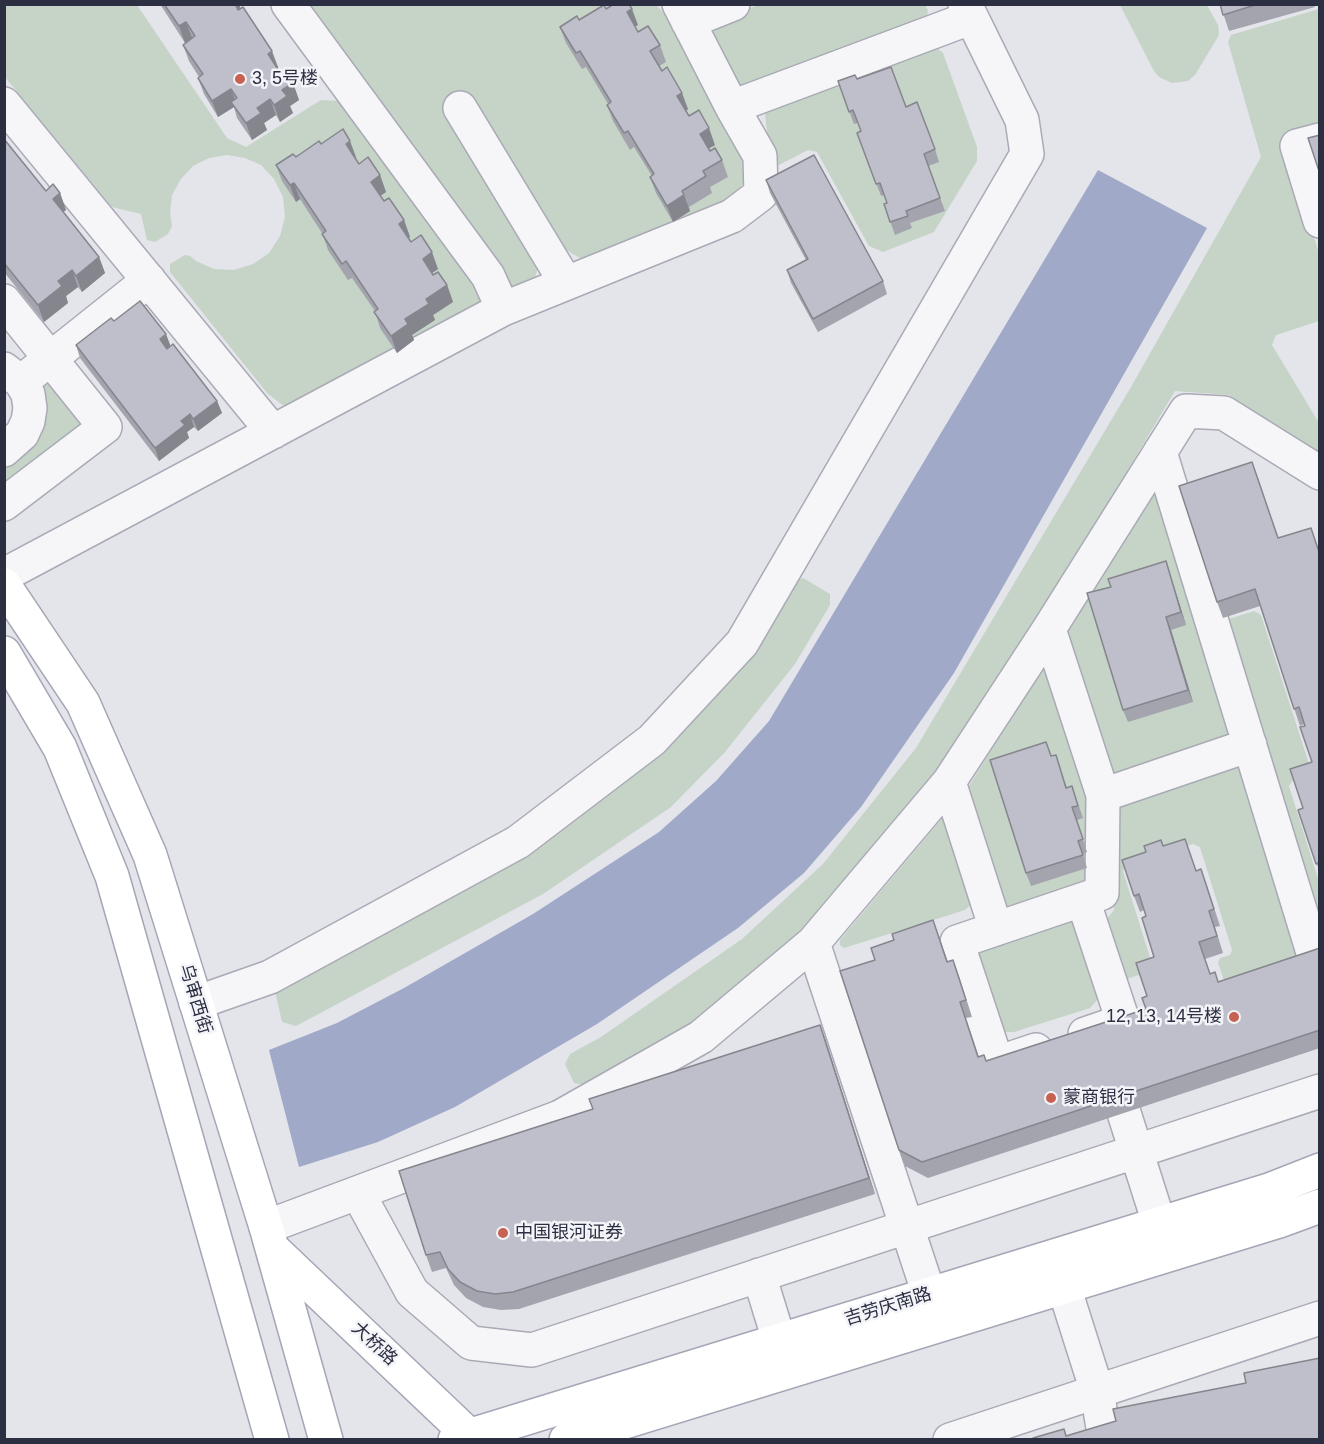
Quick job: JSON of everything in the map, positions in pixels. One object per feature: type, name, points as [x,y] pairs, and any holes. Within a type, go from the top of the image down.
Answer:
[{"type":"main road","name":"乌审西街","points":[[4,585],[83,703],[150,855],[269,1238],[326,1440]]},
{"type":"main road","points":[[4,653],[60,748],[112,876],[272,1440]]},
{"type":"main road","name":"吉劳庆南路","points":[[466,1438],[1269,1190],[1320,1170]]},
{"type":"main road","name":"吉劳庆南路","points":[[566,1440],[1279,1221],[1320,1206]]},
{"type":"main road","name":"大桥路","points":[[269,1238],[466,1438]]},
{"type":"lane","points":[[288,4],[488,276],[503,309]]},
{"type":"lane","points":[[4,575],[503,309],[732,216],[760,194],[760,156],[684,13],[733,4]]},
{"type":"lane","points":[[196,1002],[270,977],[518,842],[652,740],[742,643],[1027,154],[1022,120],[968,11],[732,107]]},
{"type":"lane","points":[[4,104],[273,432]]},
{"type":"lane","points":[[460,108],[566,283]]},
{"type":"lane","points":[[1320,140],[1297,146],[1320,221]]},
{"type":"lane","points":[[4,450],[22,434],[28,421],[30,408],[28,394],[13,376],[50,359],[149,280]]},
{"type":"lane","points":[[4,301],[105,428],[4,504]]},
{"type":"lane","points":[[269,1238],[358,1193],[560,1118],[701,1037],[813,943],[949,782],[1049,629],[1186,411],[1224,413],[1314,470],[1320,500]]},
{"type":"lane","points":[[1160,452],[1316,959]]},
{"type":"lane","points":[[1049,629],[1103,795],[1102,893],[957,942],[997,1063],[1098,1036],[1123,1021],[1083,900]]},
{"type":"lane","points":[[1103,795],[1250,745]]},
{"type":"lane","points":[[949,782],[996,929]]},
{"type":"lane","points":[[813,943],[929,1294]]},
{"type":"lane","points":[[358,1193],[412,1292],[471,1343],[532,1350],[1320,1091]]},
{"type":"lane","points":[[1124,1113],[1159,1223]]},
{"type":"lane","points":[[759,1275],[779,1340]]},
{"type":"lane","points":[[1064,1287],[1097,1391],[1105,1440]]},
{"type":"lane","points":[[950,1440],[1320,1318]]},
{"type":"green space","points":[[925,4],[928,11],[926,21],[735,93],[710,28],[718,22],[758,5]]},
{"type":"green space","points":[[4,5],[137,5],[227,138],[246,147],[321,100],[339,101],[473,276],[482,300],[472,315],[303,402],[284,406],[268,394],[170,272],[170,264],[185,255],[214,269],[234,270],[253,264],[269,253],[280,236],[285,217],[283,197],[274,179],[261,165],[245,158],[227,155],[209,158],[193,166],[181,179],[172,195],[170,213],[172,226],[168,234],[155,242],[147,240],[141,214],[112,207],[5,77]]},
{"type":"green space","points":[[303,5],[656,5],[667,16],[748,150],[749,173],[736,195],[599,257],[580,258],[563,248],[459,94],[444,103],[444,115],[538,268],[534,280],[523,288],[509,285]]},
{"type":"green space","points":[[1120,5],[1207,5],[1218,25],[1219,35],[1195,75],[1188,81],[1172,83],[1159,77],[1154,71]]},
{"type":"green space","points":[[1319,9],[1319,128],[1287,145],[1319,254],[1319,321],[1276,335],[1272,345],[1319,423],[1319,453],[1229,395],[1175,391],[955,759],[810,931],[694,1025],[585,1085],[574,1083],[565,1064],[570,1054],[601,1037],[742,939],[823,864],[916,748],[1131,387],[1261,157],[1228,42],[1231,35]]},
{"type":"green space","points":[[936,47],[943,53],[977,147],[977,161],[934,232],[883,252],[869,246],[817,152],[808,150],[779,165],[770,161],[765,113],[775,101]]},
{"type":"green space","points":[[51,375],[86,421],[5,487],[5,461],[34,389]]},
{"type":"green space","points":[[1159,489],[1236,729],[1230,738],[1115,773],[1103,770],[1066,648],[1068,631],[1153,490]]},
{"type":"green space","points":[[803,578],[830,594],[830,605],[795,664],[725,752],[671,807],[543,894],[296,1026],[282,1022],[275,991],[523,854],[789,584]]},
{"type":"green space","points":[[1254,611],[1261,615],[1311,770],[1307,776],[1292,781],[1289,786],[1319,882],[1319,931],[1226,620]]},
{"type":"green space","points":[[1048,665],[1094,802],[1090,886],[1005,913],[966,791],[1042,667]]},
{"type":"green space","points":[[1238,759],[1302,962],[1226,986],[1218,963],[1220,958],[1230,955],[1232,950],[1200,847],[1193,844],[1125,866],[1123,871],[1153,967],[1150,971],[1127,979],[1121,977],[1106,920],[1114,910],[1114,808]]},
{"type":"green space","points":[[944,816],[974,902],[965,910],[844,948],[840,945],[840,940]]},
{"type":"green space","points":[[1075,920],[1099,998],[1090,1008],[1014,1032],[1001,1032],[975,951],[985,943]]},
{"type":"water","points":[[1098,170],[1207,228],[954,673],[861,807],[804,873],[738,928],[597,1024],[455,1107],[378,1142],[299,1167],[269,1050],[337,1023],[404,988],[533,914],[659,832],[716,781],[769,721]]},
{"type":"building","name":"3, 5号楼","points":[[164,4],[235,4],[238,10],[243,7],[272,51],[268,54],[281,74],[285,71],[293,83],[282,90],[287,96],[274,105],[270,99],[257,108],[261,113],[246,123],[231,102],[237,98],[231,89],[212,101],[198,78],[203,74],[183,45],[195,36],[186,22],[179,26]]},
{"type":"building","points":[[614,4],[629,4],[632,9],[627,12],[638,32],[648,26],[660,45],[650,51],[662,71],[667,67],[682,93],[677,96],[689,116],[699,110],[709,128],[700,134],[710,151],[715,148],[722,160],[703,171],[706,176],[682,191],[684,195],[667,206],[650,177],[654,174],[628,131],[624,133],[607,105],[611,102],[580,51],[576,53],[560,27],[577,16],[579,20],[604,5],[606,9]]},
{"type":"building","points":[[1220,4],[1258,4],[1223,15]]},
{"type":"building","points":[[891,67],[906,107],[917,102],[935,149],[924,154],[940,198],[906,211],[908,216],[890,222],[884,204],[887,203],[880,183],[876,184],[857,133],[861,131],[853,110],[849,112],[838,81],[855,75],[857,79]]},
{"type":"building","points":[[343,129],[350,141],[346,144],[359,164],[368,157],[380,175],[371,182],[384,201],[389,198],[404,220],[399,224],[411,242],[421,235],[432,252],[423,259],[433,275],[438,272],[447,285],[426,299],[429,304],[405,319],[408,324],[391,336],[374,312],[378,309],[346,261],[342,264],[322,234],[326,231],[294,183],[290,185],[276,165],[293,154],[296,157],[319,141],[321,144]]},
{"type":"building","points":[[1320,135],[1320,174],[1308,138]]},
{"type":"building","points":[[4,139],[46,191],[53,184],[60,193],[53,199],[99,257],[76,276],[72,270],[58,281],[62,286],[38,305],[4,263]]},
{"type":"building","points":[[814,155],[883,281],[813,319],[787,270],[808,259],[766,180]]},
{"type":"building","points":[[140,301],[166,334],[160,339],[167,349],[173,344],[217,401],[193,419],[190,414],[181,421],[185,425],[155,448],[76,345],[111,318],[114,321]]},
{"type":"building","points":[[1252,462],[1278,538],[1311,528],[1320,555],[1320,862],[1316,864],[1298,810],[1303,808],[1290,769],[1312,762],[1300,727],[1305,726],[1299,707],[1294,709],[1255,589],[1217,602],[1179,486]]},
{"type":"building","points":[[1166,561],[1181,612],[1166,617],[1188,690],[1123,710],[1087,593],[1111,587],[1108,579]]},
{"type":"building","points":[[1046,742],[1051,756],[1056,755],[1066,788],[1072,786],[1078,806],[1072,807],[1083,839],[1078,841],[1083,855],[1026,873],[990,760]]},
{"type":"building","name":"12, 13, 14号楼","points":[[1185,839],[1196,871],[1201,869],[1214,909],[1209,911],[1217,936],[1199,942],[1210,974],[1215,972],[1218,982],[1320,948],[1320,1030],[922,1162],[899,1150],[840,971],[875,960],[871,948],[894,940],[892,934],[933,920],[947,962],[953,960],[966,1000],[960,1002],[978,1057],[984,1055],[986,1061],[1146,1009],[1142,998],[1147,996],[1136,963],[1154,957],[1142,918],[1146,916],[1139,894],[1134,896],[1122,860],[1146,852],[1144,846],[1161,840],[1163,846]]},
{"type":"building","points":[[820,1025],[869,1178],[513,1292],[495,1294],[477,1291],[460,1282],[448,1269],[440,1252],[426,1255],[399,1171],[593,1109],[589,1099]]},
{"type":"building","points":[[1320,1358],[1320,1440],[1033,1440],[1033,1438],[1064,1429],[1066,1436],[1116,1421],[1113,1409],[1246,1383],[1244,1373]]},
{"type":"place","name":"3, 5号楼","points":[[240,79]]},
{"type":"place","name":"12, 13, 14号楼","points":[[1234,1017]]},
{"type":"place","name":"蒙商银行","points":[[1051,1098]]},
{"type":"place","name":"中国银河证券","points":[[503,1233]]}]
